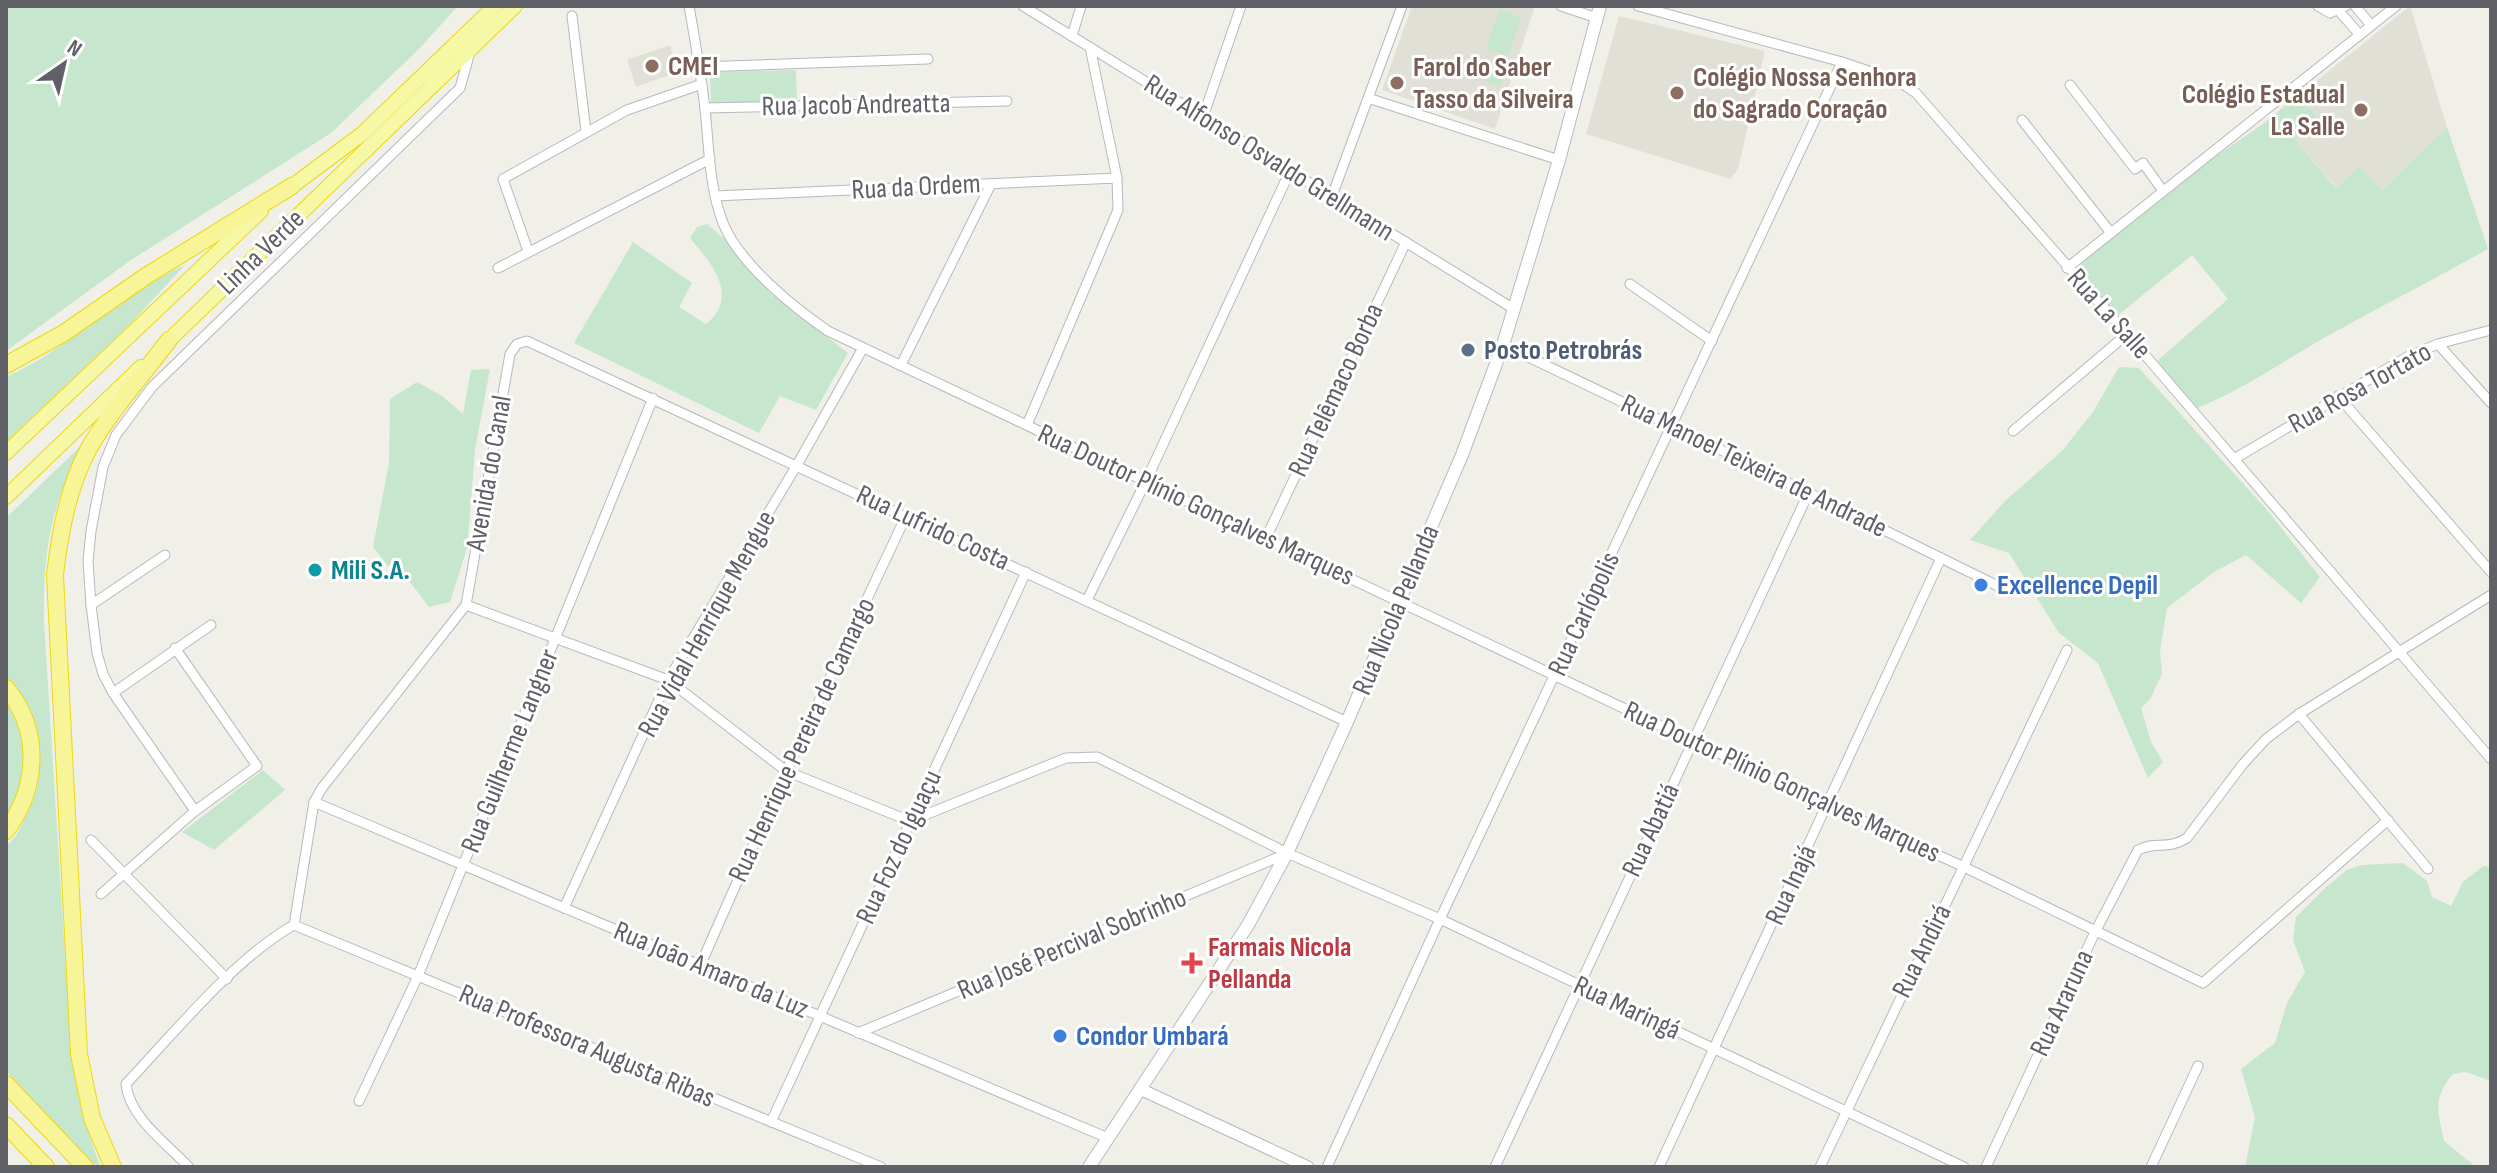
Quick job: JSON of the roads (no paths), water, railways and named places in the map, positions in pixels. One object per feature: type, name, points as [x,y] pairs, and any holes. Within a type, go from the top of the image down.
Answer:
[{"type":"highway","name":"Linha Verde","points":[[6,453],[235,234],[292,186],[362,134],[495,6]]},
{"type":"highway","name":"Linha Verde","points":[[6,497],[515,6]]},
{"type":"highway","points":[[6,365],[51,341],[146,276],[292,186]]},
{"type":"highway","points":[[113,1167],[92,1118],[79,1054],[55,575],[67,507],[88,451],[104,425],[169,340]]},
{"type":"highway","points":[[6,688],[19,706],[32,750],[32,770],[24,803],[6,831]]},
{"type":"highway","points":[[6,1084],[85,1167]]},
{"type":"highway","points":[[6,1125],[46,1167]]},
{"type":"main road","name":"Rua Nicola Pellanda","points":[[1089,1167],[1221,967],[1287,854],[1400,602],[1462,455],[1503,345],[1559,160],[1598,12]]},
{"type":"street","name":"Rua Doutor Plínio Gonçalves Marques","points":[[689,6],[710,159],[723,223],[736,245],[793,307],[828,331],[863,348],[1962,866],[2203,983],[2388,820]]},
{"type":"street","name":"Rua Alfonso Osvaldo Grellmann","points":[[1023,6],[1514,309]]},
{"type":"street","points":[[1072,36],[1081,6]]},
{"type":"street","points":[[1203,117],[1241,6]]},
{"type":"street","points":[[1332,196],[1402,6]]},
{"type":"street","points":[[1561,6],[1598,12]]},
{"type":"street","name":"Rua La Salle","points":[[1638,6],[1842,62],[1898,81],[1916,93],[2491,759]]},
{"type":"street","points":[[2318,6],[2330,13],[2343,9],[2359,34]]},
{"type":"street","points":[[2355,6],[2371,25]]},
{"type":"street","points":[[2067,268],[2396,6]]},
{"type":"street","points":[[572,16],[586,131]]},
{"type":"street","points":[[1027,425],[1118,210],[1117,178],[1090,47]]},
{"type":"street","points":[[195,811],[113,693],[97,653],[88,561],[97,489],[108,451],[134,408],[152,387],[460,88],[471,48]]},
{"type":"street","points":[[699,67],[928,59]]},
{"type":"street","name":"Rua Carlópolis","points":[[1327,1167],[1842,62]]},
{"type":"street","points":[[528,251],[503,179],[627,110],[702,84]]},
{"type":"street","points":[[2070,85],[2135,169],[2143,163],[2163,191]]},
{"type":"street","points":[[1368,98],[1559,160]]},
{"type":"street","name":"Rua Jacob Andreatta","points":[[705,108],[1007,101]]},
{"type":"street","points":[[2022,120],[2111,233]]},
{"type":"street","points":[[498,268],[710,159]]},
{"type":"street","points":[[1087,600],[1146,481],[1290,171]]},
{"type":"street","name":"Rua da Ordem","points":[[716,196],[1117,178]]},
{"type":"street","points":[[901,365],[991,184]]},
{"type":"street","name":"Rua Telêmaco Borba","points":[[1266,538],[1406,242]]},
{"type":"street","points":[[1630,284],[1712,341]]},
{"type":"street","name":"Rua Rosa Tortato","points":[[2234,459],[2407,357],[2438,344],[2491,330]]},
{"type":"street","points":[[2013,431],[2127,334]]},
{"type":"street","name":"Rua Lufrido Costa","points":[[517,344],[527,341],[653,398],[1347,722]]},
{"type":"street","name":"Avenida do Canal","points":[[466,605],[510,354],[517,344]]},
{"type":"street","points":[[2438,344],[2491,403]]},
{"type":"street","name":"Rua Manoel Teixeira de Andrade","points":[[1503,345],[1673,425],[2004,589]]},
{"type":"street","name":"Rua Vidal Henrique Mengue","points":[[564,908],[668,680],[863,348]]},
{"type":"street","points":[[2338,396],[2491,572]]},
{"type":"street","name":"Rua Guilherme Langner","points":[[359,1101],[418,976],[653,398]]},
{"type":"street","name":"Rua Abatiá","points":[[1495,1167],[1808,494]]},
{"type":"street","name":"Rua Henrique Pereira de Camargo","points":[[700,966],[786,771],[906,516]]},
{"type":"street","points":[[91,605],[165,555]]},
{"type":"street","name":"Rua Inajá","points":[[1659,1167],[1941,558]]},
{"type":"street","name":"Rua Foz do Iguaçu","points":[[771,1122],[1026,572]]},
{"type":"street","points":[[2428,869],[2299,714],[2491,595]]},
{"type":"street","points":[[189,1167],[138,1114],[127,1097],[126,1084],[227,979],[274,936],[294,925],[314,802],[340,764],[466,605],[668,680],[786,771],[910,821]]},
{"type":"street","points":[[113,693],[211,625]]},
{"type":"street","points":[[101,894],[195,811],[257,766],[175,648]]},
{"type":"street","name":"Rua Andirá","points":[[1820,1167],[2067,650]]},
{"type":"street","name":"Rua Araruna","points":[[1986,1167],[2095,932],[2138,850],[2148,845],[2174,845],[2187,838],[2243,764],[2266,739],[2299,714]]},
{"type":"street","name":"Rua Maringá","points":[[910,821],[1066,758],[1097,757],[1287,854],[1440,919],[1964,1167]]},
{"type":"street","name":"Rua João Amaro da Luz","points":[[314,802],[1108,1138]]},
{"type":"street","points":[[91,840],[227,979]]},
{"type":"street","name":"Rua José Percival Sobrinho","points":[[858,1033],[1287,854]]},
{"type":"street","name":"Rua Professora Augusta Ribas","points":[[294,925],[881,1167]]},
{"type":"street","points":[[2151,1167],[2198,1066]]},
{"type":"street","points":[[1140,1089],[1308,1167]]},
{"type":"place","name":"CMEI","points":[[652,66]]},
{"type":"place","name":"Farol do Saber Tasso da Silveira","points":[[1397,83]]},
{"type":"place","name":"Colégio Nossa Senhora do Sagrado Coração","points":[[1677,93]]},
{"type":"place","name":"Colégio Estadual La Salle","points":[[2361,110]]},
{"type":"place","name":"Posto Petrobrás","points":[[1468,350]]},
{"type":"place","name":"Mili S.A.","points":[[315,570]]},
{"type":"place","name":"Excellence Depil","points":[[1981,585]]},
{"type":"place","name":"Farmais Nicola Pellanda","points":[[1192,963]]},
{"type":"place","name":"Condor Umbará","points":[[1060,1036]]}]
